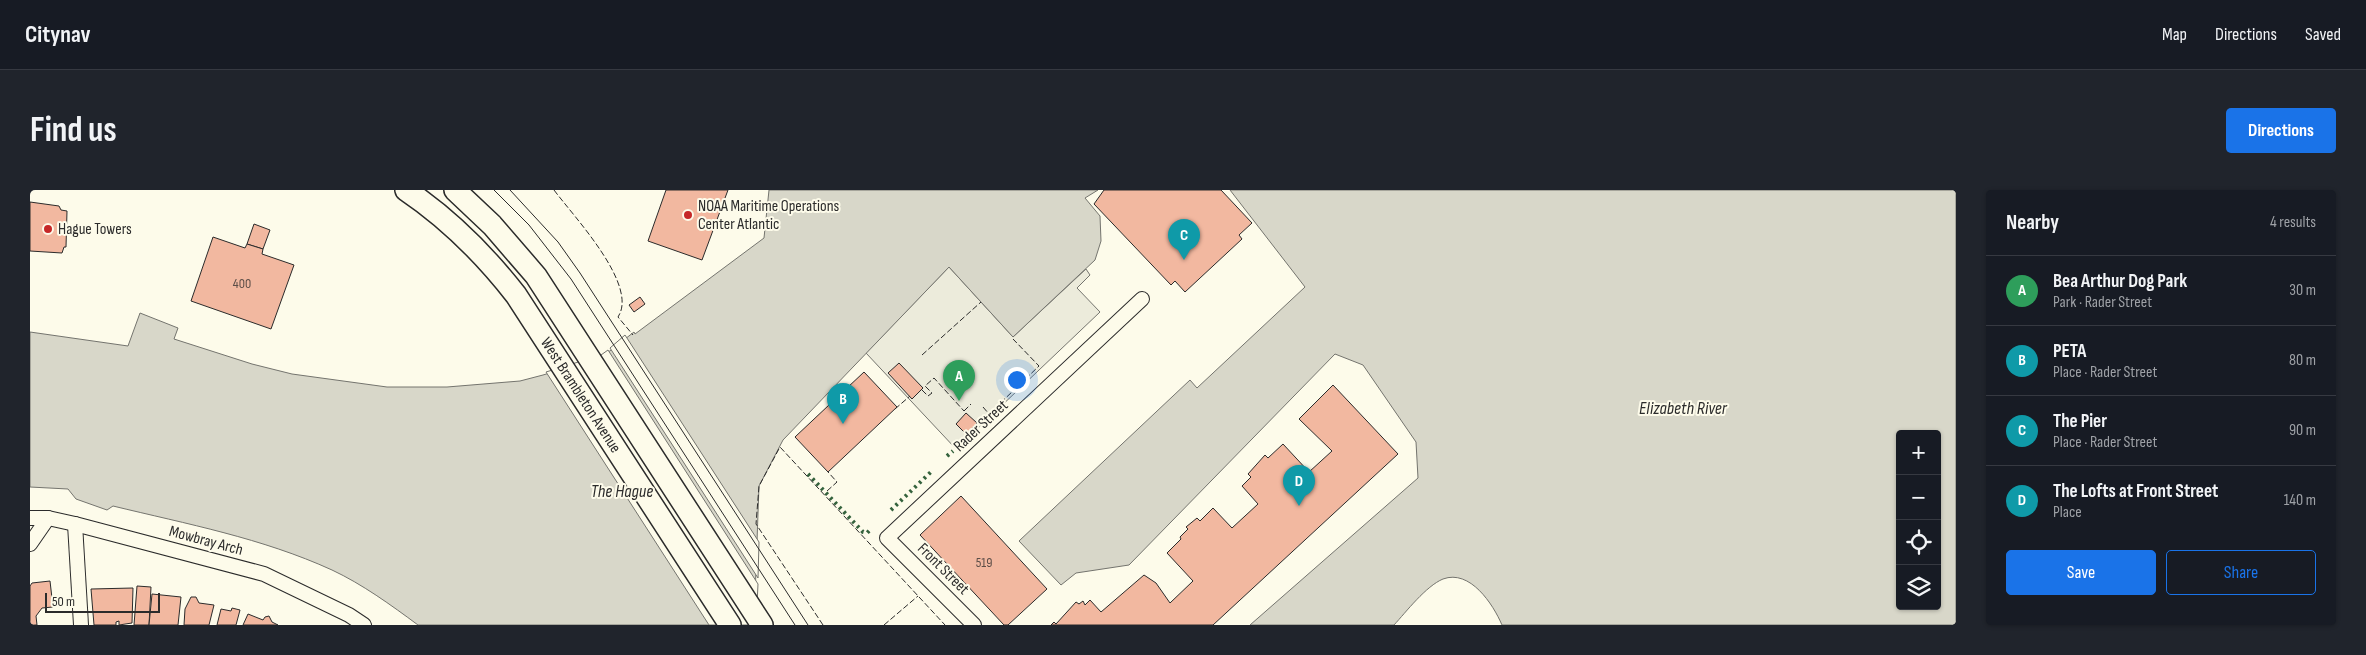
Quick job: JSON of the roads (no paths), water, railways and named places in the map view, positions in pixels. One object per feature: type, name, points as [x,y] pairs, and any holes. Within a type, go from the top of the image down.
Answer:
[{"type":"main road","name":"West Brambleton Avenue","points":[[406,190],[448,220],[474,245],[526,309],[730,625]]},
{"type":"main road","name":"West Brambleton Avenue","points":[[455,190],[477,209],[509,244],[548,294],[762,625]]},
{"type":"street","name":"Rader Street","points":[[887,538],[1142,299]]},
{"type":"street","name":"Mowbray Arch","points":[[30,518],[48,518],[75,524],[264,574],[349,615],[364,625]]},
{"type":"street","points":[[30,544],[48,518]]},
{"type":"street","points":[[75,524],[81,625]]},
{"type":"street","name":"Front Street","points":[[887,538],[974,625]]},
{"type":"water","name":"The Hague","points":[[769,190],[1098,190],[1085,198],[1100,216],[1101,241],[1095,260],[1013,337],[949,267],[783,440],[759,486],[754,625],[418,625],[354,582],[332,570],[279,549],[224,533],[113,506],[107,510],[76,499],[68,489],[30,487],[30,332],[128,346],[140,313],[178,328],[174,339],[252,364],[292,374],[387,387],[447,387],[520,381],[602,357],[764,238]]},
{"type":"water","name":"Elizabeth River","points":[[1230,190],[1956,190],[1956,625],[1502,625],[1493,608],[1479,590],[1462,579],[1453,577],[1443,579],[1430,587],[1394,625],[1250,625],[1418,478],[1416,442],[1363,365],[1335,354],[1129,565],[1076,573],[1061,585],[1019,541],[1190,380],[1197,388],[1305,287]]},
{"type":"tram line","points":[[494,190],[529,225],[571,279],[795,625]]},
{"type":"tram line","points":[[510,190],[558,242],[580,273],[808,625]]},
{"type":"place","name":"NOAA Maritime Operations Center Atlantic","points":[[688,215]]},
{"type":"place","name":"Hague Towers","points":[[48,229]]},
{"type":"place","name":"The Pier","points":[[1184,260]]},
{"type":"place","name":"Bea Arthur Dog Park","points":[[959,401]]},
{"type":"place","name":"PETA","points":[[843,424]]},
{"type":"place","name":"The Lofts at Front Street","points":[[1299,506]]}]
